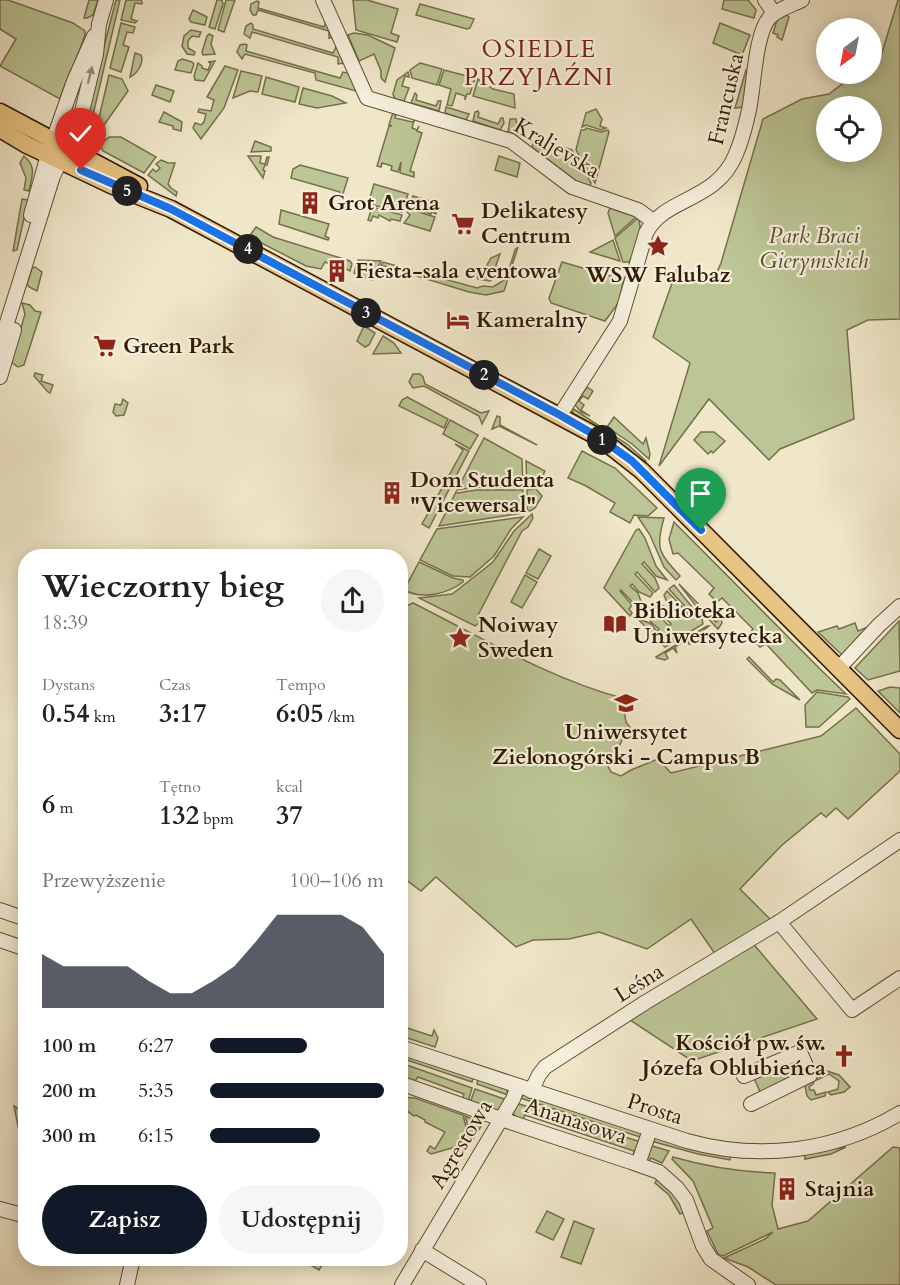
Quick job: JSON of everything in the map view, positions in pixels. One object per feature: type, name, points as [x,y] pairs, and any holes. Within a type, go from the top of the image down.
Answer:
[{"type":"main road","points":[[0,112],[57,151]]},
{"type":"main road","points":[[0,129],[138,185],[169,208],[600,438],[632,461],[900,730]]},
{"type":"street","points":[[0,345],[24,262],[31,213],[57,151],[79,124],[106,0]]},
{"type":"street","name":"Kraljevska","points":[[323,0],[367,98],[511,141],[572,187],[638,210],[653,221]]},
{"type":"street","points":[[765,0],[774,13],[802,0]]},
{"type":"street","name":"Francuska","points":[[653,221],[713,186],[731,165],[749,111],[762,29],[774,13]]},
{"type":"street","points":[[560,415],[620,321],[646,233],[653,221]]},
{"type":"street","points":[[0,377],[14,327],[14,302]]},
{"type":"street","points":[[838,669],[900,606]]},
{"type":"street","name":"Leśna","points":[[524,1089],[545,1067],[646,1002],[778,922],[900,840]]},
{"type":"street","points":[[0,910],[18,916]]},
{"type":"street","points":[[778,922],[852,1010],[900,978]]},
{"type":"street","points":[[0,940],[18,946]]},
{"type":"street","name":"Prosta","points":[[408,1050],[704,1146],[754,1152],[778,1151],[833,1142],[874,1127],[900,1113]]},
{"type":"street","points":[[744,1076],[800,1052],[810,1075],[751,1104]]},
{"type":"street","points":[[408,1086],[501,1119]]},
{"type":"street","name":"Agrestowa","points":[[402,1285],[513,1099],[524,1089]]},
{"type":"street","name":"Ananasowa","points":[[501,1119],[659,1172],[677,1188],[686,1200],[703,1246],[711,1259],[748,1285]]},
{"type":"street","name":"Ananasowa","points":[[638,1164],[650,1130]]},
{"type":"street","points":[[0,1209],[18,1214]]},
{"type":"street","points":[[422,1250],[479,1285]]},
{"type":"street","points":[[127,1285],[131,1266]]},
{"type":"green space","points":[[0,0],[8,0],[73,23],[85,31],[60,99],[0,66],[16,39],[0,29]]},
{"type":"green space","points":[[89,0],[98,0],[93,15],[84,18]]},
{"type":"green space","points":[[116,0],[120,0],[91,123],[88,125],[84,124]]},
{"type":"green space","points":[[126,0],[141,0],[142,2],[142,4],[135,3],[131,19],[137,21],[135,23],[121,20]]},
{"type":"green space","points":[[217,0],[222,0],[223,4],[215,29],[209,27]]},
{"type":"green space","points":[[226,0],[235,0],[224,32],[218,30]]},
{"type":"green space","points":[[353,0],[367,0],[398,9],[391,33],[399,36],[397,42],[356,30]]},
{"type":"green space","points":[[724,0],[748,0],[756,10],[754,18],[722,9]]},
{"type":"green space","name":"Park Braci Gierymskich","points":[[898,0],[900,0],[900,319],[868,320],[847,330],[854,419],[780,449],[769,460],[709,399],[659,466],[690,363],[653,337],[677,269],[714,279],[721,263],[763,119],[802,99],[816,96],[816,162],[882,162],[882,96],[818,96],[829,94],[842,84],[882,84],[882,52]]},
{"type":"green space","points":[[259,2],[258,8],[324,27],[326,21],[335,37],[329,38],[329,31],[258,10],[256,15],[253,15],[250,10],[251,4]]},
{"type":"green space","points":[[420,4],[474,19],[470,28],[467,29],[416,15]]},
{"type":"green space","points":[[193,10],[207,17],[205,25],[191,22],[189,19]]},
{"type":"green space","points":[[787,15],[789,17],[782,40],[773,33],[777,20]]},
{"type":"green space","points":[[121,23],[135,27],[133,33],[127,32],[123,45],[129,47],[121,72],[110,68]]},
{"type":"green space","points":[[251,23],[253,29],[333,53],[336,47],[342,50],[345,63],[338,64],[338,57],[252,32],[250,38],[244,34],[246,26]]},
{"type":"green space","points":[[720,23],[750,35],[742,55],[713,43]]},
{"type":"green space","points":[[191,30],[201,32],[199,37],[192,36],[188,41],[188,48],[195,52],[194,55],[187,54],[182,46],[184,36]]},
{"type":"green space","points":[[354,33],[368,35],[395,48],[385,82],[381,78],[381,71],[374,54],[359,61],[348,35]]},
{"type":"green space","points":[[209,34],[213,36],[211,44],[215,54],[203,55],[202,52]]},
{"type":"green space","points":[[240,45],[247,45],[246,51],[340,78],[343,72],[351,74],[356,91],[316,80],[315,73],[245,54],[242,59],[237,52]]},
{"type":"green space","points":[[135,53],[141,55],[142,61],[138,70],[130,77]]},
{"type":"green space","points":[[182,59],[194,64],[191,73],[175,70],[178,61]]},
{"type":"green space","points":[[215,61],[204,81],[195,80],[198,63],[202,68],[208,70],[211,63],[208,62]]},
{"type":"green space","points":[[420,63],[442,69],[437,85],[412,78],[410,70]]},
{"type":"green space","points":[[225,66],[238,70],[224,108],[201,139],[193,128],[195,123],[201,125],[204,122],[206,114],[198,112],[199,109],[211,111],[214,100],[207,97]]},
{"type":"green space","points":[[444,70],[475,78],[470,94],[467,94],[465,100],[465,96],[456,93],[452,106],[447,105],[451,89],[439,85]]},
{"type":"green space","points":[[746,70],[749,72],[743,107],[735,108]]},
{"type":"green space","points":[[241,71],[262,76],[258,92],[250,91],[233,98]]},
{"type":"green space","points":[[408,72],[409,77],[405,76],[402,86],[409,88],[404,101],[395,99],[393,94],[397,80]]},
{"type":"green space","points":[[109,75],[122,79],[128,91],[101,126],[98,122]]},
{"type":"green space","points":[[266,77],[299,87],[295,102],[262,94]]},
{"type":"green space","points":[[478,79],[493,89],[514,94],[515,108],[473,96]]},
{"type":"green space","points":[[156,85],[174,91],[170,102],[152,95]]},
{"type":"green space","points":[[303,88],[332,96],[346,103],[317,108],[299,104]]},
{"type":"green space","points":[[415,93],[416,100],[436,106],[438,101],[441,101],[439,111],[411,103]]},
{"type":"green space","points":[[446,107],[469,114],[466,120],[445,113]]},
{"type":"green space","points":[[596,109],[602,119],[600,126],[606,128],[601,130],[586,125],[582,127],[586,113]]},
{"type":"green space","points":[[478,111],[478,117],[498,124],[503,118],[504,123],[500,130],[473,121],[475,112]]},
{"type":"green space","points":[[164,112],[182,122],[181,131],[159,122]]},
{"type":"green space","points":[[396,114],[395,118],[414,121],[412,128],[417,130],[419,126],[417,131],[422,133],[410,171],[414,172],[414,177],[400,173],[401,162],[398,172],[391,170],[392,166],[382,163],[381,167],[377,166],[389,126],[392,126],[389,125],[392,115]]},
{"type":"green space","points":[[510,119],[516,119],[519,135],[508,132]]},
{"type":"green space","points":[[586,128],[609,132],[595,183],[576,150],[581,130]]},
{"type":"green space","points":[[109,137],[121,137],[156,157],[144,173],[103,151],[100,145]]},
{"type":"green space","points":[[538,140],[572,150],[591,183],[590,186],[576,181],[532,147],[534,141]]},
{"type":"green space","points":[[255,141],[271,147],[271,151],[251,152]]},
{"type":"green space","points":[[24,156],[32,168],[29,191],[24,190],[26,178],[20,163]]},
{"type":"green space","points":[[248,156],[261,156],[260,163],[265,164],[269,157],[263,170],[265,171],[263,178]]},
{"type":"green space","points":[[499,156],[520,163],[517,177],[495,170]]},
{"type":"green space","points":[[161,160],[175,163],[168,184],[177,192],[176,196],[148,175],[153,169],[156,172],[160,168],[156,164]]},
{"type":"green space","points":[[300,165],[348,178],[342,197],[339,196],[340,192],[291,178],[293,169]]},
{"type":"green space","points":[[374,184],[408,194],[402,212],[368,204]]},
{"type":"green space","points":[[413,196],[438,203],[436,214],[409,207]]},
{"type":"green space","points":[[22,199],[28,200],[17,250],[13,251]]},
{"type":"green space","points":[[372,207],[402,215],[400,221],[391,219],[390,221],[379,215],[378,218],[373,216],[371,221],[368,220]]},
{"type":"green space","points":[[610,208],[636,217],[615,236],[608,213]]},
{"type":"green space","points":[[409,209],[435,217],[430,231],[404,223],[410,215],[407,212]]},
{"type":"green space","points":[[281,210],[329,224],[325,236],[329,238],[328,240],[279,224]]},
{"type":"green space","points":[[638,218],[640,228],[636,247],[629,262],[623,262],[615,238]]},
{"type":"green space","points":[[256,227],[273,237],[350,261],[352,264],[350,271],[334,263],[332,265],[325,262],[321,269],[306,266],[252,238],[251,234]]},
{"type":"green space","points":[[613,240],[620,261],[590,252]]},
{"type":"green space","points":[[518,247],[504,291],[486,295],[381,265],[383,262],[477,288],[493,287],[506,279]]},
{"type":"green space","points":[[500,254],[494,271],[500,273],[499,275],[490,281],[478,279],[475,270],[487,273],[489,267],[487,265],[491,258]]},
{"type":"green space","points":[[358,260],[381,261],[372,280],[354,273]]},
{"type":"green space","points":[[562,262],[624,278],[619,302],[605,321],[551,303],[549,298]]},
{"type":"green space","points":[[35,267],[42,272],[37,291],[27,284],[32,268]]},
{"type":"green space","points":[[22,303],[41,312],[24,365],[18,367],[11,362],[25,314]]},
{"type":"green space","points":[[364,326],[375,333],[369,345],[365,347],[357,341]]},
{"type":"green space","points":[[383,336],[394,343],[401,353],[373,354]]},
{"type":"green space","points":[[35,373],[43,375],[41,381],[53,385],[50,393],[34,376]]},
{"type":"green space","points":[[413,374],[420,374],[425,384],[481,413],[489,411],[482,424],[479,416],[424,386],[413,388],[409,382]]},
{"type":"green space","points":[[587,387],[593,391],[588,399],[583,396],[579,401],[584,405],[581,410],[590,416],[581,412],[575,405]]},
{"type":"green space","points":[[407,397],[448,419],[444,428],[399,406]]},
{"type":"green space","points":[[123,399],[128,403],[124,415],[116,416],[113,412],[115,404],[121,405]]},
{"type":"green space","points":[[572,408],[627,444],[646,461],[641,462],[574,416]]},
{"type":"green space","points":[[497,416],[500,417],[500,425],[537,445],[499,426],[492,429]]},
{"type":"green space","points":[[614,417],[643,444],[646,438],[649,459],[607,427]]},
{"type":"green space","points":[[450,420],[478,435],[470,449],[443,434]]},
{"type":"green space","points":[[701,432],[714,432],[725,441],[713,453],[711,451],[708,454],[694,440]]},
{"type":"green space","points":[[484,438],[522,459],[523,487],[477,487],[457,490]]},
{"type":"green space","points":[[455,444],[469,451],[429,528],[422,524],[463,450]]},
{"type":"green space","points":[[582,451],[615,468],[657,508],[648,516],[634,515],[630,523],[610,512],[615,503],[568,478]]},
{"type":"green space","points":[[526,461],[545,471],[538,485],[527,486]]},
{"type":"green space","points":[[536,489],[542,496],[535,508],[527,510],[527,490]]},
{"type":"green space","points":[[523,490],[523,513],[439,526],[456,492]]},
{"type":"green space","points":[[532,514],[533,518],[528,527],[522,531],[477,617],[482,621],[475,626],[419,598],[452,594],[493,562],[514,531]]},
{"type":"green space","points":[[523,517],[511,529],[494,556],[470,577],[453,576],[420,560],[437,529]]},
{"type":"green space","points":[[638,517],[664,518],[660,537],[661,550],[667,562],[680,576],[676,580],[664,567],[650,535]]},
{"type":"green space","points":[[674,522],[846,694],[817,690],[812,693],[766,644],[760,647],[750,637],[749,634],[753,629],[722,598],[717,602],[709,594],[714,588],[678,553],[673,554],[669,539]]},
{"type":"green space","points":[[639,529],[656,566],[667,580],[656,576],[644,562],[642,564],[655,578],[659,588],[655,592],[637,572],[635,574],[653,593],[650,597],[639,592],[632,584],[630,586],[638,593],[642,604],[638,608],[620,591],[632,605],[629,609],[632,613],[630,616],[604,588],[636,530]]},
{"type":"green space","points":[[539,549],[551,556],[538,579],[526,573]]},
{"type":"green space","points":[[419,562],[453,578],[463,580],[450,590],[427,595],[408,592],[408,583]]},
{"type":"green space","points":[[525,575],[537,582],[522,608],[511,602]]},
{"type":"green space","points":[[679,584],[716,622],[721,618],[722,623],[718,629],[696,606]]},
{"type":"green space","points":[[674,585],[702,619],[703,624],[665,647],[638,619],[650,623],[657,631],[659,629],[651,622],[647,611],[650,607],[669,626],[671,624],[653,605],[656,602],[666,607],[680,620],[681,618],[668,605],[664,595],[667,591],[689,614],[691,613],[669,589]]},
{"type":"green space","points":[[413,603],[568,680],[622,698],[626,722],[634,733],[624,735],[614,759],[608,766],[611,772],[621,776],[658,759],[671,773],[821,736],[856,708],[900,754],[900,771],[848,819],[836,808],[826,817],[821,813],[781,846],[740,889],[775,924],[750,940],[817,1019],[692,1061],[630,1020],[718,958],[691,919],[647,949],[599,932],[569,939],[533,940],[516,947],[436,877],[421,891],[408,881],[408,605]]},
{"type":"green space","points":[[899,621],[900,671],[868,680],[855,668]]},
{"type":"green space","points":[[855,623],[858,631],[873,625],[847,654],[842,655],[818,632],[837,626],[839,629]]},
{"type":"green space","points":[[709,626],[701,632],[703,638],[699,633],[688,639],[690,645],[686,640],[675,647],[677,653],[673,648],[665,653],[668,658],[665,660],[656,657]]},
{"type":"green space","points":[[749,657],[773,682],[776,679],[780,680],[800,700],[772,684],[747,659]]},
{"type":"green space","points":[[890,687],[900,688],[900,713],[878,691]]},
{"type":"green space","points":[[817,692],[850,699],[819,727],[806,727],[805,705]]},
{"type":"green space","points":[[408,1028],[432,1036],[434,1030],[438,1038],[435,1047],[408,1038]]},
{"type":"green space","points":[[408,1055],[473,1078],[472,1082],[408,1060]]},
{"type":"green space","points":[[793,1059],[801,1077],[761,1094],[753,1076]]},
{"type":"green space","points":[[408,1065],[472,1088],[468,1102],[463,1098],[464,1094],[418,1077],[415,1081],[408,1080]]},
{"type":"green space","points":[[827,1071],[839,1075],[850,1087],[844,1092],[831,1095],[828,1092],[838,1089],[839,1081],[829,1074],[823,1077],[823,1073]]},
{"type":"green space","points":[[817,1075],[821,1078],[814,1081],[809,1087],[810,1090],[814,1090],[816,1095],[826,1092],[825,1096],[811,1100],[807,1096],[804,1081]]},
{"type":"green space","points":[[478,1079],[506,1088],[508,1095],[477,1084]]},
{"type":"green space","points":[[475,1089],[507,1100],[497,1111],[470,1103]]},
{"type":"green space","points":[[526,1094],[642,1133],[643,1138],[520,1098]]},
{"type":"green space","points":[[408,1098],[463,1115],[470,1143],[431,1154],[427,1151],[430,1146],[435,1149],[445,1132],[416,1115],[408,1111]]},
{"type":"green space","points":[[516,1103],[641,1142],[638,1155],[633,1157],[634,1151],[525,1115],[523,1120],[516,1118],[513,1112]]},
{"type":"green space","points":[[14,1106],[18,1109],[18,1126]]},
{"type":"green space","points":[[465,1116],[483,1123],[472,1141]]},
{"type":"green space","points":[[654,1137],[731,1155],[730,1160],[651,1141]]},
{"type":"green space","points":[[649,1145],[669,1151],[662,1163],[651,1158],[647,1163],[644,1155]]},
{"type":"green space","points":[[846,1147],[831,1154],[805,1159],[804,1154]]},
{"type":"green space","points":[[893,1147],[900,1148],[900,1285],[776,1285],[748,1267],[724,1258],[765,1239],[773,1232],[723,1256],[718,1254],[707,1231],[713,1228],[693,1181],[672,1159],[673,1157],[736,1170],[775,1173],[772,1205],[778,1229],[808,1221]]},
{"type":"green space","points":[[658,1177],[673,1189],[685,1212],[680,1214],[669,1195],[655,1183]]},
{"type":"green space","points":[[547,1211],[564,1219],[553,1240],[536,1232]]},
{"type":"green space","points":[[574,1221],[594,1229],[581,1264],[561,1257]]},
{"type":"place","name":"Grot Arena","points":[[310,203]]},
{"type":"place","name":"Delikatesy Centrum","points":[[463,224]]},
{"type":"place","name":"WSW Falubaz","points":[[658,246]]},
{"type":"place","name":"Fiesta-sala eventowa","points":[[337,271]]},
{"type":"place","name":"Kameralny","points":[[458,320]]},
{"type":"place","name":"Green Park","points":[[105,346]]},
{"type":"place","name":"Dom Studenta \"Vicewersal\"","points":[[392,493]]},
{"type":"place","name":"Biblioteka Uniwersytecka","points":[[615,624]]},
{"type":"place","name":"Noiway Sweden","points":[[460,638]]},
{"type":"place","name":"Uniwersytet Zielonogórski - Campus B","points":[[626,703]]},
{"type":"place","name":"Kościół pw. św. Józefa Oblubieńca","points":[[844,1056]]},
{"type":"place","name":"Stajnia","points":[[787,1189]]},
{"type":"district","name":"OSIEDLE PRZYJAŹNI","points":[[539,63]]},
{"type":"route","points":[[81,170],[111,185],[171,209],[600,438],[632,461],[701,530]]}]
